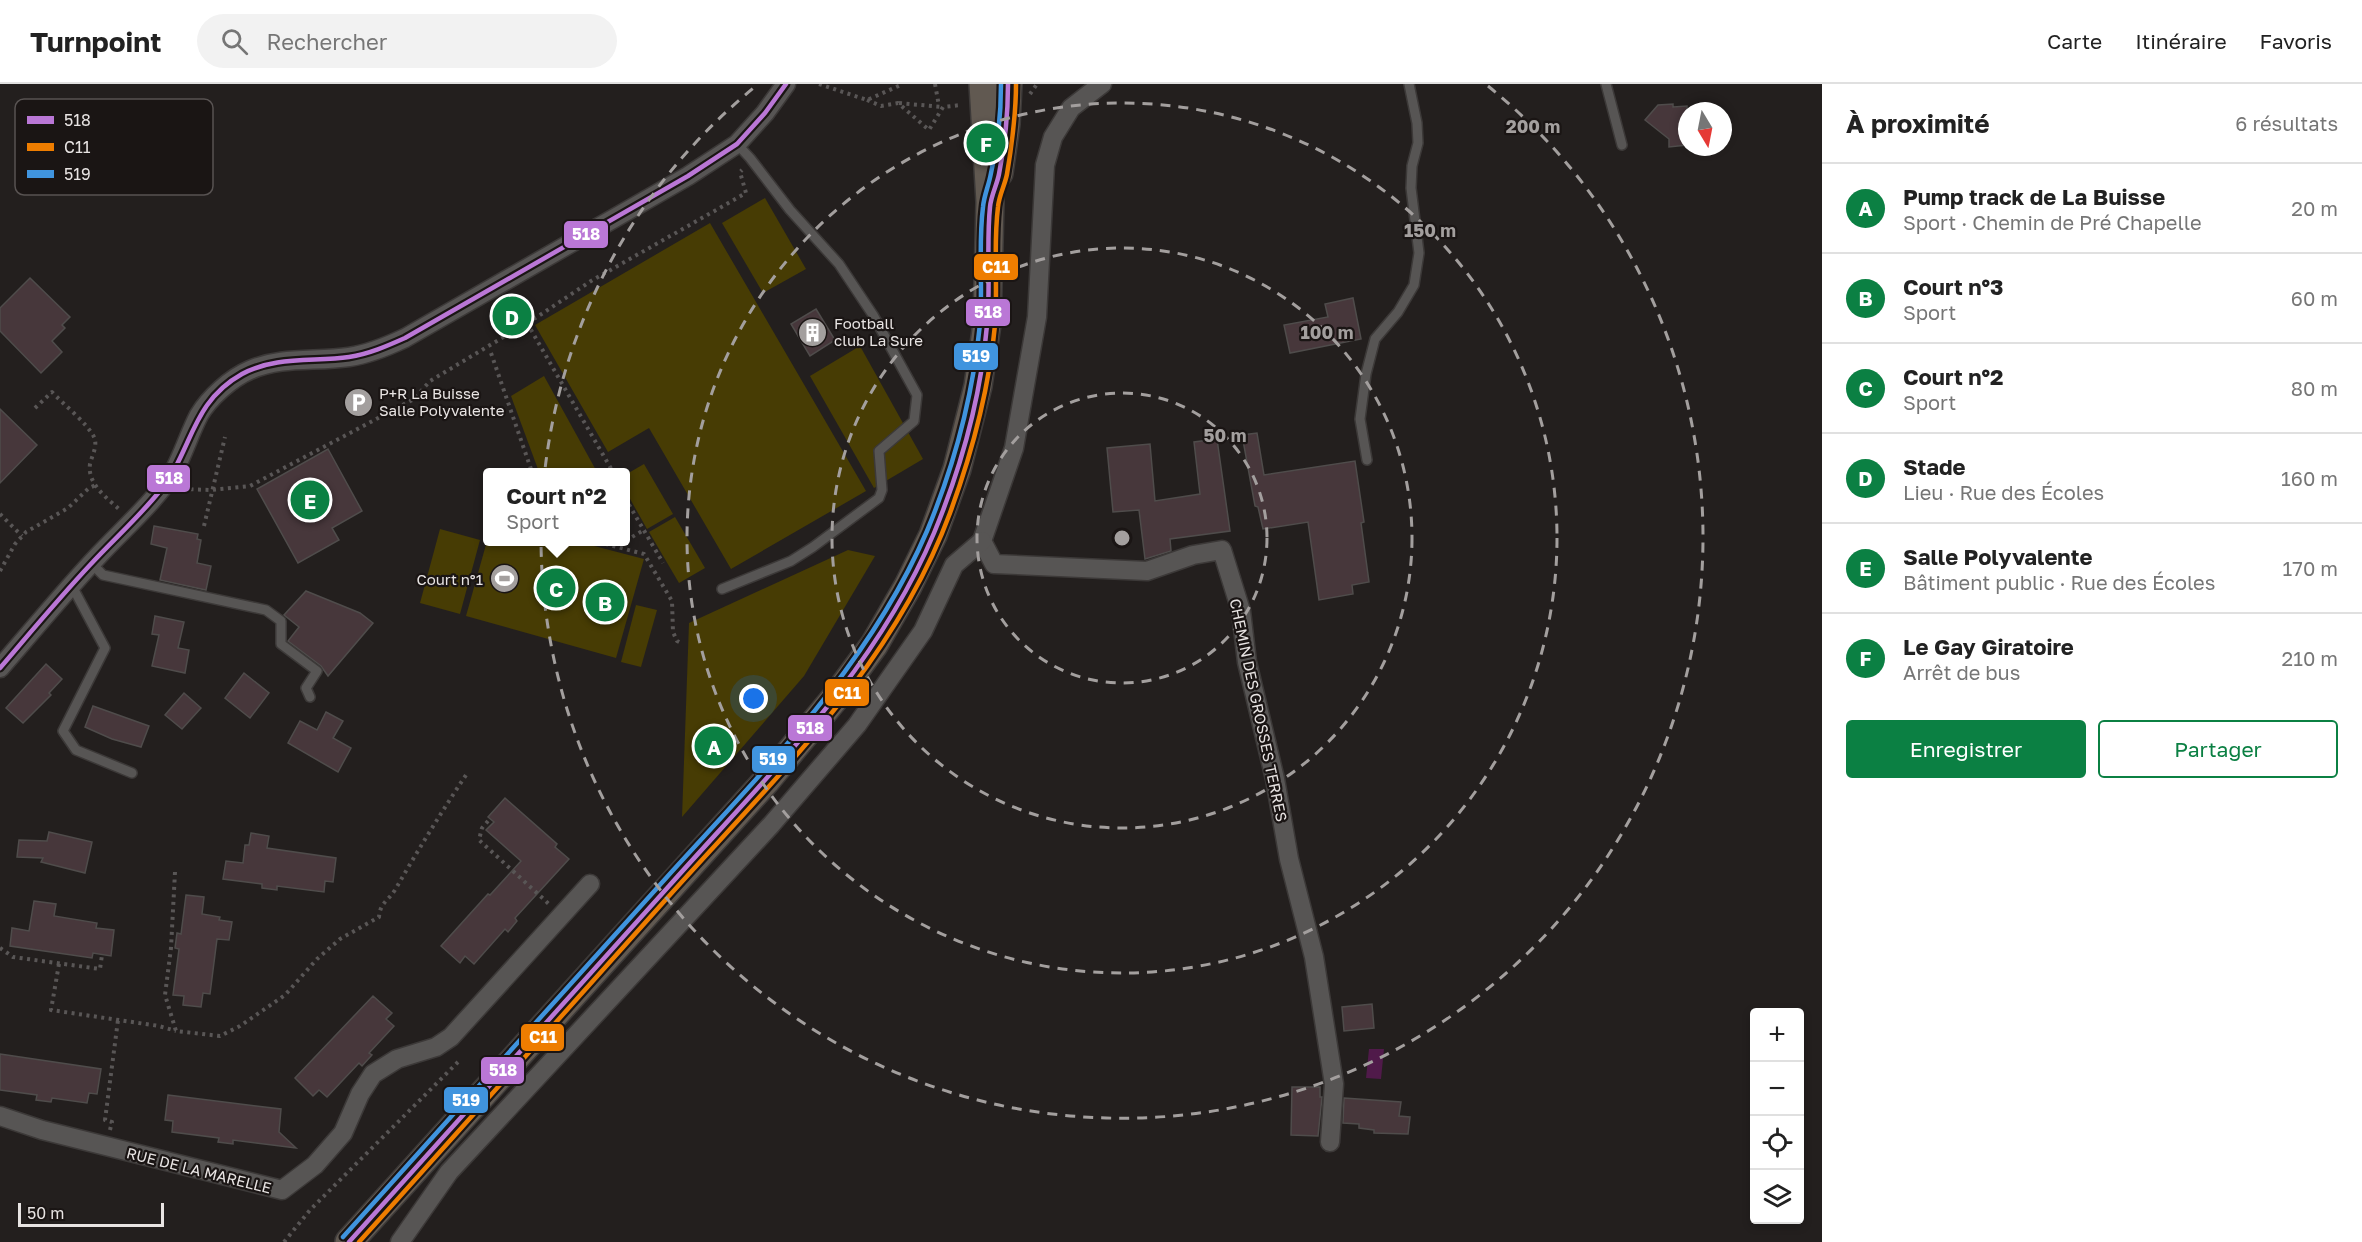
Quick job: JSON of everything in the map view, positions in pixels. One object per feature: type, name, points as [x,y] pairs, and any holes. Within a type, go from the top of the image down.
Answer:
[{"type":"main road","points":[[349,1242],[766,781],[835,698],[874,645],[908,586],[933,535],[957,470],[978,386],[987,324],[990,202],[983,84]]},
{"type":"main road","points":[[990,202],[998,179],[1003,150],[1008,84]]},
{"type":"street","points":[[1,664],[161,488],[174,470],[200,414],[214,396],[233,380],[249,370],[269,364],[293,359],[348,357],[377,351],[405,338],[688,176],[737,144],[765,113],[786,84]]},
{"type":"street","points":[[400,1242],[449,1172],[771,825],[857,725],[923,631],[954,565],[982,541],[1014,448],[1037,317],[1045,165],[1053,137],[1071,108],[1102,84]]},
{"type":"street","name":"CHEMIN DES GROSSES TERRES","points":[[982,541],[994,564],[1147,571],[1193,555],[1222,550],[1241,611],[1247,662],[1314,957],[1334,1084],[1330,1142]]},
{"type":"street","name":"RUE DE LA MARELLE","points":[[0,1116],[42,1130],[282,1191],[315,1164],[343,1133],[360,1094],[373,1074],[397,1059],[436,1047],[451,1037],[590,884]]},
{"type":"lane","points":[[1367,460],[1360,419],[1366,374],[1375,339],[1398,312],[1414,285],[1419,253],[1411,188],[1412,166],[1418,143],[1417,123],[1408,84]]},
{"type":"lane","points":[[1606,84],[1622,145]]},
{"type":"lane","points":[[722,589],[791,561],[879,498],[882,490],[879,451],[914,421],[917,395],[873,315],[839,264],[790,210],[737,144]]},
{"type":"lane","points":[[91,563],[103,575],[266,610],[281,621],[281,644],[317,671],[306,688],[310,698]]},
{"type":"lane","points":[[72,586],[105,648],[63,731],[76,750],[132,773]]},
{"type":"path","points":[[867,100],[903,84]]},
{"type":"path","points":[[898,103],[929,130],[941,106],[935,84]]},
{"type":"path","points":[[822,85],[881,106],[898,103],[963,105]]},
{"type":"path","points":[[161,488],[211,489],[250,486],[414,399],[430,381],[527,323],[591,281],[746,193],[740,172],[750,158]]},
{"type":"path","points":[[527,323],[611,468]]},
{"type":"path","points":[[491,353],[531,468]]},
{"type":"path","points":[[35,408],[52,392],[94,438],[95,449],[90,471],[96,485],[132,520]]},
{"type":"path","points":[[204,526],[225,437]]},
{"type":"path","points":[[0,571],[22,536],[40,522],[68,508],[88,489],[96,485]]},
{"type":"path","points":[[630,506],[663,563]]},
{"type":"path","points":[[0,514],[22,536]]},
{"type":"path","points":[[630,536],[644,530]]},
{"type":"path","points":[[613,546],[644,554],[672,601],[673,632],[677,641],[683,644]]},
{"type":"path","points":[[59,964],[51,1010],[220,1036],[240,1026],[285,995],[317,959],[340,939],[379,917],[380,908],[393,892],[423,839],[468,772]]},
{"type":"path","points":[[488,821],[482,828],[479,840],[562,915]]},
{"type":"path","points":[[175,872],[171,948],[165,995],[176,1031]]},
{"type":"path","points":[[0,948],[13,957],[100,969],[102,955]]},
{"type":"path","points":[[107,1146],[112,1122],[105,1120],[118,1020]]},
{"type":"path","points":[[284,1242],[310,1210],[461,1059]]},
{"type":"shaded area","points":[[765,198],[806,269],[763,293],[722,223]]},
{"type":"shaded area","points":[[710,223],[866,491],[731,569],[649,428],[608,452],[535,325]]},
{"type":"shaded area","points":[[860,346],[923,459],[874,488],[810,376]]},
{"type":"shaded area","points":[[544,376],[595,468],[538,468],[511,396]]},
{"type":"shaded area","points":[[644,464],[673,514],[647,529],[630,499],[630,472]]},
{"type":"shaded area","points":[[675,517],[705,568],[679,583],[649,532]]},
{"type":"shaded area","points":[[440,529],[480,540],[460,614],[420,603]]},
{"type":"shaded area","points":[[486,546],[594,546],[644,559],[616,658],[466,616]]},
{"type":"shaded area","points":[[848,550],[875,556],[804,676],[682,817],[689,623]]},
{"type":"shaded area","points":[[636,605],[657,610],[641,667],[621,662]]},
{"type":"shaded area","points":[[1369,1049],[1384,1049],[1381,1079],[1366,1078]]},
{"type":"building","points":[[1673,104],[1673,107],[1678,107],[1678,146],[1669,147],[1669,139],[1645,120],[1658,105]]},
{"type":"building","points":[[30,278],[70,317],[62,325],[65,328],[52,341],[62,352],[41,373],[0,331],[0,308]]},
{"type":"building","points":[[1353,298],[1361,339],[1290,353],[1284,325],[1328,317],[1325,304]]},
{"type":"building","name":"Football club La Sure","points":[[816,309],[835,340],[810,356],[791,324]]},
{"type":"building","points":[[0,409],[37,445],[0,483]]},
{"type":"building","points":[[1257,433],[1264,475],[1355,461],[1364,522],[1361,523],[1369,582],[1352,585],[1353,594],[1319,600],[1308,522],[1263,529],[1258,507],[1255,506],[1242,435]]},
{"type":"building","points":[[1217,439],[1230,531],[1170,539],[1171,551],[1145,559],[1139,510],[1113,512],[1107,448],[1150,444],[1155,501],[1200,494],[1194,442]]},
{"type":"building","points":[[328,449],[362,511],[332,528],[339,540],[298,563],[257,489]]},
{"type":"building","points":[[154,526],[198,534],[197,539],[201,540],[197,563],[211,566],[206,590],[160,580],[167,548],[151,544]]},
{"type":"building","points":[[306,591],[360,613],[373,623],[328,676],[321,666],[288,641],[299,627],[284,615]]},
{"type":"building","points":[[155,616],[184,622],[178,648],[189,650],[185,673],[152,666],[159,635],[152,634]]},
{"type":"building","points":[[46,664],[62,679],[49,693],[51,695],[23,723],[6,708]]},
{"type":"building","points":[[244,673],[269,693],[250,718],[225,698]]},
{"type":"building","points":[[184,693],[201,708],[182,729],[165,715]]},
{"type":"building","points":[[93,706],[149,726],[141,747],[112,739],[85,727]]},
{"type":"building","points":[[326,712],[343,721],[333,738],[351,748],[338,772],[288,743],[300,721],[317,730]]},
{"type":"building","points":[[505,798],[557,844],[555,847],[569,859],[515,918],[517,921],[508,932],[505,929],[474,964],[465,956],[460,963],[441,946],[521,861],[486,830],[494,822],[488,817]]},
{"type":"building","points":[[49,832],[92,842],[85,873],[41,862],[43,858],[17,857],[19,840],[47,841]]},
{"type":"building","points":[[251,833],[269,836],[267,848],[336,858],[333,882],[325,881],[324,892],[277,886],[277,890],[262,888],[262,884],[223,879],[226,861],[243,863],[245,845],[249,845]]},
{"type":"building","points":[[186,895],[204,897],[202,914],[232,922],[229,940],[217,939],[210,994],[203,993],[201,1007],[183,1005],[184,996],[173,995],[179,949],[175,948],[177,933],[181,934]]},
{"type":"building","points":[[34,901],[56,904],[54,916],[97,923],[96,928],[114,930],[111,956],[93,953],[92,958],[10,946],[12,928],[29,931]]},
{"type":"building","points":[[373,996],[392,1013],[386,1019],[394,1026],[369,1053],[372,1055],[362,1066],[359,1063],[327,1097],[319,1090],[313,1096],[295,1078]]},
{"type":"building","points":[[1372,1004],[1374,1028],[1344,1031],[1342,1007]]},
{"type":"building","points":[[0,1054],[101,1069],[97,1094],[89,1093],[87,1103],[52,1098],[51,1102],[36,1100],[37,1095],[0,1090]]},
{"type":"building","points":[[1292,1087],[1320,1087],[1320,1097],[1322,1097],[1318,1136],[1291,1135]]},
{"type":"building","points":[[168,1095],[281,1109],[279,1132],[296,1148],[233,1140],[233,1144],[218,1142],[219,1138],[172,1132],[173,1121],[165,1120]]},
{"type":"building","points":[[1344,1098],[1401,1102],[1399,1116],[1410,1117],[1408,1134],[1374,1133],[1374,1130],[1359,1128],[1359,1124],[1343,1123]]},
{"type":"transit line","name":"518","points":[[0,668],[78,577],[159,492],[179,460],[202,413],[225,386],[242,374],[268,364],[356,356],[405,338],[688,176],[737,144],[765,113],[786,84]]},
{"type":"transit line","name":"519","points":[[343,1237],[777,756],[845,672],[876,627],[903,580],[927,531],[946,481],[973,377],[980,324],[982,222],[997,140],[1001,84]]},
{"type":"transit line","name":"518","points":[[349,1242],[781,762],[851,676],[882,631],[910,583],[944,508],[975,404],[988,310],[990,207],[1003,152],[1008,84]]},
{"type":"transit line","name":"C11","points":[[359,1242],[790,763],[864,670],[897,620],[926,568],[950,513],[984,397],[995,325],[998,207],[1011,152],[1016,84]]},
{"type":"place","name":"Le Gay Giratoire","points":[[986,143]]},
{"type":"place","name":"Stade","points":[[512,316]]},
{"type":"place","name":"Football club La Sure","points":[[813,332]]},
{"type":"place","name":"P+R La Buisse Salle Polyvalente","points":[[358,402]]},
{"type":"place","name":"Salle Polyvalente","points":[[310,500]]},
{"type":"place","name":"Court n°1","points":[[504,579]]},
{"type":"place","name":"Court n°2","points":[[556,588]]},
{"type":"place","name":"Court n°3","points":[[605,602]]},
{"type":"place","name":"Pump track de La Buisse","points":[[714,746]]}]
